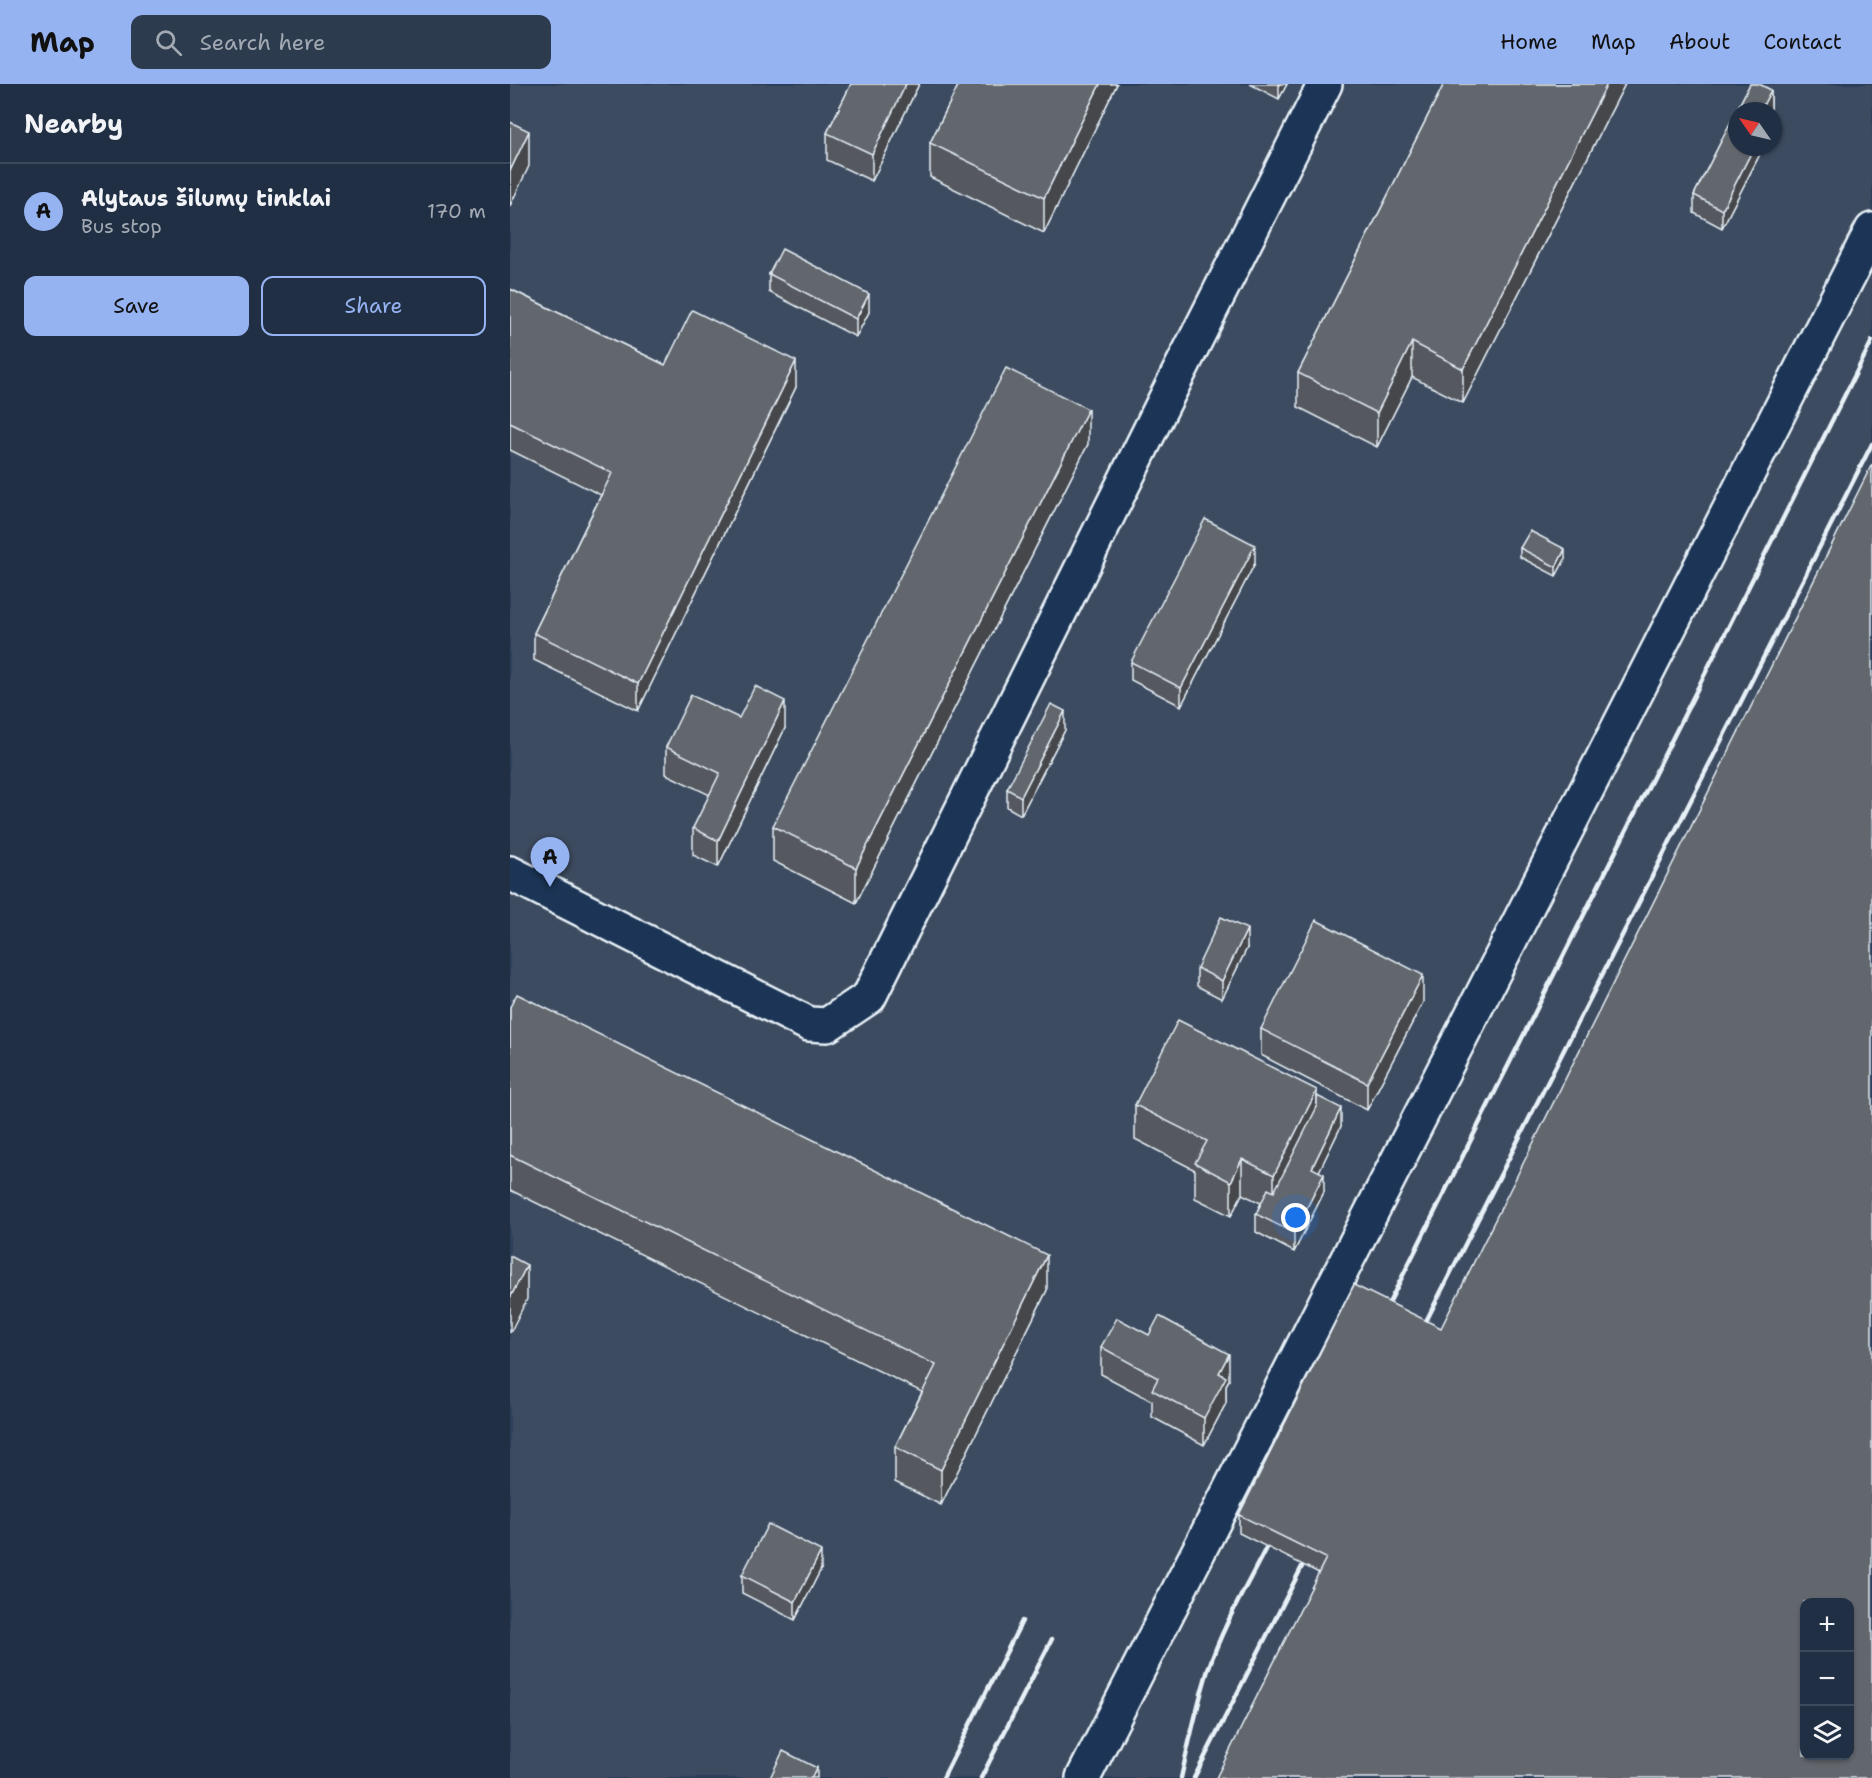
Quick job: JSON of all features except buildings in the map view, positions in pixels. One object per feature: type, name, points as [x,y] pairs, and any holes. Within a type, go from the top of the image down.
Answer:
[{"type":"street","points":[[510,873],[809,1024],[827,1025],[869,997],[1157,416],[1325,84]]},
{"type":"street","points":[[1083,1778],[1872,230]]},
{"type":"shaded area","points":[[510,84],[1872,84],[1872,1778],[510,1778]]},
{"type":"railway","points":[[1382,1317],[1872,341]]},
{"type":"railway","points":[[1419,1335],[1872,444]]},
{"type":"railway","points":[[1181,1778],[1208,1670],[1230,1617],[1274,1532]]},
{"type":"railway","points":[[1194,1778],[1311,1549]]},
{"type":"railway","points":[[943,1778],[1022,1621]]},
{"type":"railway","points":[[981,1778],[1052,1639]]},
{"type":"place","name":"Alytaus šilumų tinklai","points":[[550,887]]}]
